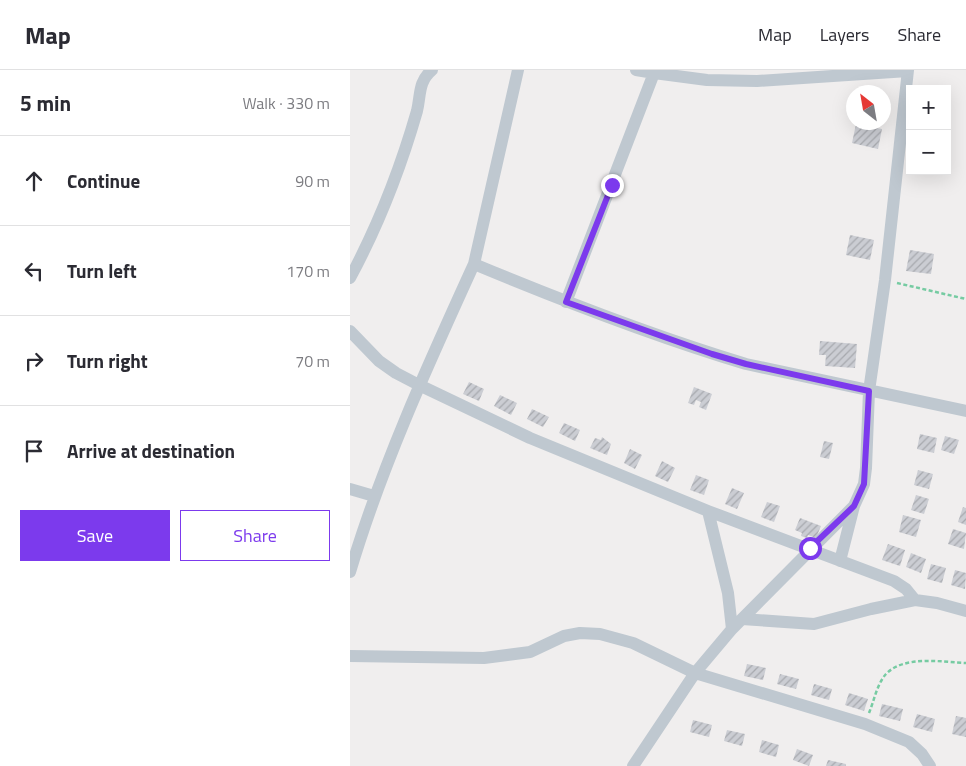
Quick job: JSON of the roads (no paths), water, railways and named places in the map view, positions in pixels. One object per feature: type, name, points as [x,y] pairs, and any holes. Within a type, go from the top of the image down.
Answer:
[{"type":"street","points":[[350,278],[375,232],[389,198],[419,102],[420,85],[432,70]]},
{"type":"street","points":[[350,572],[374,496],[419,385],[474,264],[518,70]]},
{"type":"street","points":[[636,70],[707,80],[757,82],[908,70],[885,280],[869,391],[864,484],[854,506],[840,561]]},
{"type":"street","points":[[566,302],[654,73]]},
{"type":"street","points":[[474,264],[566,302],[729,359],[966,411]]},
{"type":"street","points":[[350,332],[379,361],[396,373],[530,438],[708,511],[894,581],[906,588],[915,600]]},
{"type":"street","points":[[350,490],[374,496]]},
{"type":"street","points":[[633,766],[695,673],[732,629],[810,548],[854,506]]},
{"type":"street","points":[[708,511],[728,593],[732,629]]},
{"type":"street","points":[[742,619],[814,624],[915,600],[965,607]]},
{"type":"street","points":[[350,656],[484,658],[530,652],[554,639],[580,633],[620,639],[695,673],[865,724],[909,742],[922,754],[930,766]]}]
